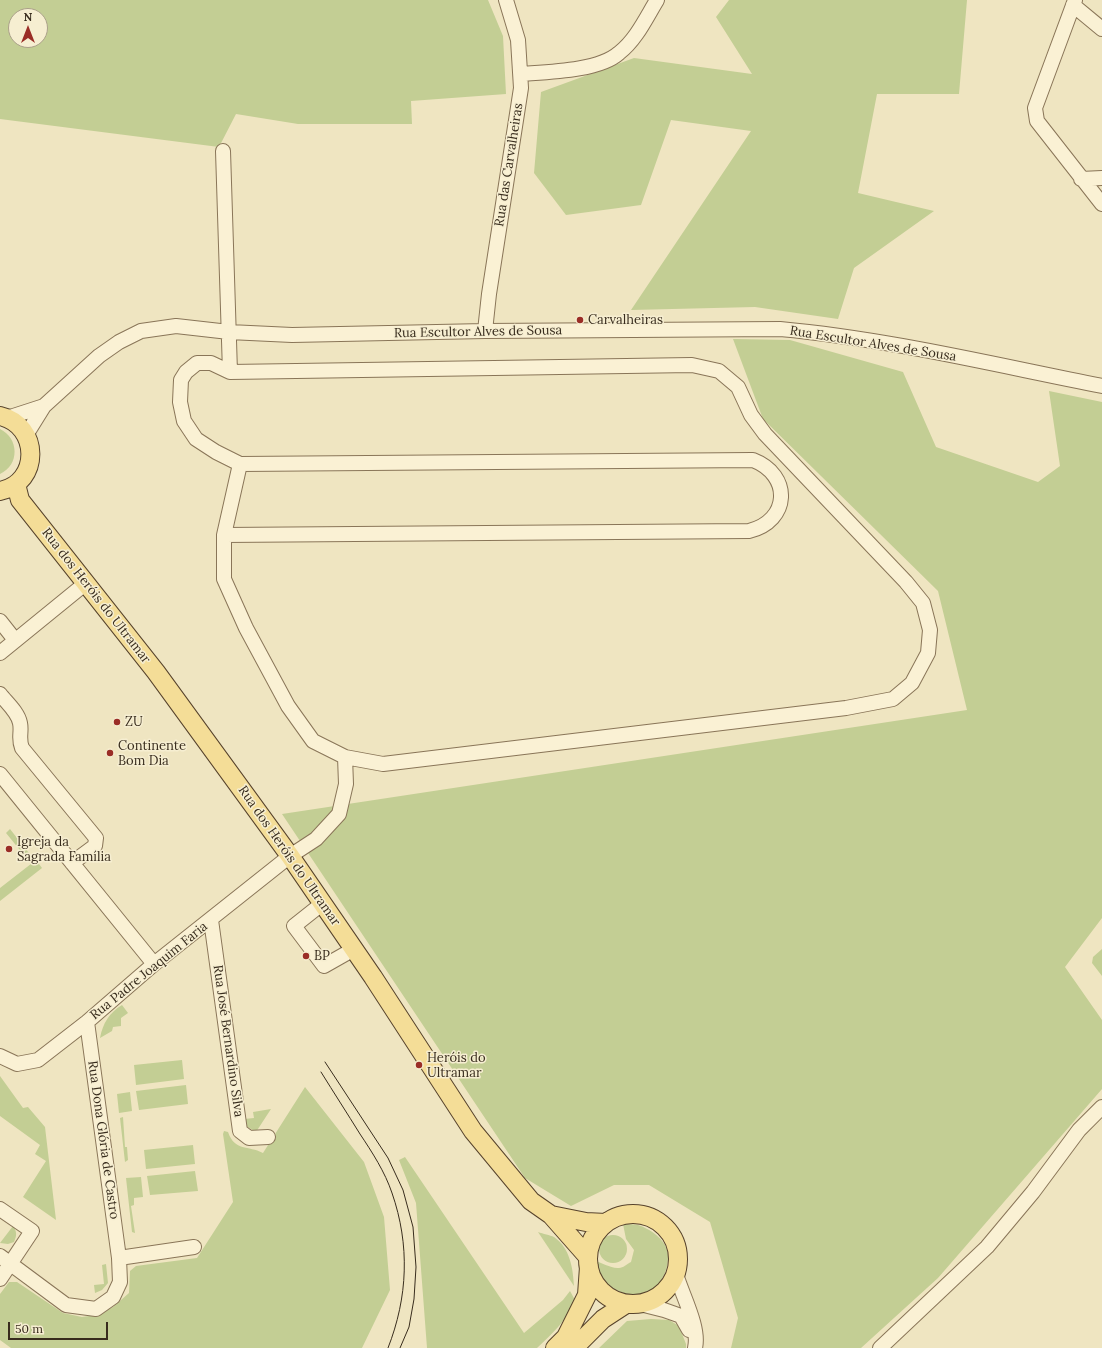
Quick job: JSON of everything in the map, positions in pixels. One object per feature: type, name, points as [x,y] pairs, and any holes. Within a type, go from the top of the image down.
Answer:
[{"type":"main road","points":[[4,417],[18,425],[26,435],[30,446],[31,457],[28,469],[9,491]]},
{"type":"main road","name":"Rua dos Heróis do Ultramar","points":[[9,491],[86,583],[156,672],[290,856],[354,949],[473,1131],[531,1201],[551,1215],[589,1262]]},
{"type":"main road","points":[[555,1348],[566,1337],[587,1295],[591,1244],[597,1233],[606,1224],[619,1217],[633,1214],[647,1216],[660,1223],[670,1233],[677,1246],[679,1260],[676,1274],[670,1285],[662,1294],[652,1300],[633,1304],[603,1319],[574,1348]]},
{"type":"main road","name":"Rua dos Heróis do Ultramar","points":[[551,1215],[586,1222],[606,1224]]},
{"type":"main road","points":[[589,1262],[593,1280],[601,1291],[613,1299],[633,1304]]},
{"type":"street","name":"Rua das Carvalheiras","points":[[485,331],[489,294],[521,88],[518,40],[506,0]]},
{"type":"street","points":[[521,74],[595,66],[619,54],[634,37],[657,0]]},
{"type":"street","points":[[1102,30],[1074,3],[1035,108],[1037,120],[1081,179],[1102,204]]},
{"type":"street","points":[[223,151],[230,372]]},
{"type":"street","points":[[1081,179],[1102,178]]},
{"type":"street","name":"Rua Escultor Alves de Sousa","points":[[26,435],[44,406],[99,356],[119,342],[141,331],[176,326],[229,332],[292,335],[485,331],[787,330],[816,332],[888,344],[1102,386]]},
{"type":"street","points":[[224,535],[749,531],[759,529],[775,516],[780,505],[781,496],[780,486],[771,470],[753,460],[240,464],[216,452],[196,439],[184,421],[180,402],[181,380],[186,372],[197,363],[211,364],[230,372],[692,365],[719,371],[738,387],[751,415],[765,434],[906,582],[923,603],[930,630],[928,653],[912,683],[892,699],[846,708],[383,764],[345,757],[313,741],[288,706],[246,628],[224,579],[224,535],[240,464]]},
{"type":"street","name":"Rua Escultor Alves de Sousa","points":[[4,417],[44,406]]},
{"type":"street","points":[[9,646],[86,583]]},
{"type":"street","points":[[0,621],[9,646]]},
{"type":"street","points":[[0,631],[9,646]]},
{"type":"street","points":[[0,694],[17,715],[20,722],[19,740],[22,748],[96,838],[97,842],[95,846],[72,863]]},
{"type":"street","name":"Rua Padre Joaquim Faria","points":[[0,1056],[17,1064],[38,1060],[87,1022],[154,964],[290,856],[316,839],[339,814],[346,784],[345,757]]},
{"type":"street","points":[[0,774],[154,964]]},
{"type":"street","points":[[323,904],[294,926],[324,966],[354,949]]},
{"type":"street","name":"Rua José Bernardino Silva","points":[[211,920],[240,1131],[249,1138],[268,1137]]},
{"type":"street","name":"Rua Dona Glória de Castro","points":[[5,1260],[66,1304],[96,1309],[113,1297],[120,1282],[119,1258],[87,1022]]},
{"type":"street","points":[[880,1348],[986,1247],[1033,1192],[1080,1130],[1102,1107]]},
{"type":"street","points":[[0,1209],[32,1232],[5,1260],[0,1280]]},
{"type":"street","points":[[119,1258],[194,1247]]},
{"type":"street","points":[[676,1274],[695,1328],[696,1345]]},
{"type":"street","points":[[633,1304],[664,1310],[681,1316],[696,1345]]},
{"type":"green space","points":[[0,0],[488,0],[503,36],[506,94],[411,101],[412,124],[298,124],[236,114],[219,147],[0,119]]},
{"type":"green space","points":[[729,0],[967,0],[959,94],[877,94],[858,193],[934,211],[854,268],[838,319],[755,307],[631,310],[751,131],[671,120],[641,205],[566,215],[534,173],[541,92],[634,58],[752,74],[716,17]]},
{"type":"green space","points":[[733,339],[790,340],[903,372],[936,447],[1038,482],[1060,466],[1049,391],[1102,402],[1102,918],[1065,967],[1102,1020],[1102,1089],[938,1278],[861,1348],[731,1348],[738,1318],[710,1222],[649,1185],[614,1185],[571,1206],[525,1178],[282,814],[967,710],[938,591],[763,419]]},
{"type":"green space","points":[[0,429],[11,439],[15,452],[14,458],[7,470],[0,474]]},
{"type":"green space","points":[[10,829],[32,857],[28,860],[6,833]]},
{"type":"green space","points":[[36,860],[42,868],[0,901],[0,888]]},
{"type":"green space","points":[[1102,949],[1102,976],[1092,963],[1093,957]]},
{"type":"green space","points":[[122,1005],[128,1013],[121,1018],[121,1026],[113,1027],[112,1031],[100,1038],[107,1019]]},
{"type":"green space","points":[[182,1060],[184,1079],[136,1085],[134,1065]]},
{"type":"green space","points":[[0,1076],[23,1108],[28,1107],[45,1127],[56,1220],[23,1197],[46,1161],[35,1154],[40,1145],[0,1116]]},
{"type":"green space","points":[[186,1085],[188,1104],[139,1110],[136,1091]]},
{"type":"green space","points":[[305,1087],[364,1162],[384,1217],[390,1290],[362,1348],[11,1348],[0,1340],[0,1294],[9,1282],[17,1282],[63,1313],[82,1317],[96,1315],[113,1307],[129,1293],[130,1271],[136,1266],[197,1258],[233,1202],[223,1134],[224,1131],[228,1132],[234,1143],[263,1153]]},
{"type":"green space","points":[[130,1092],[132,1111],[119,1113],[117,1094]]},
{"type":"green space","points":[[271,1109],[256,1132],[246,1126],[244,1119],[254,1118],[253,1112]]},
{"type":"green space","points":[[123,1117],[125,1147],[127,1147],[128,1160],[125,1162],[120,1118]]},
{"type":"green space","points":[[193,1145],[195,1164],[146,1169],[144,1150]]},
{"type":"green space","points":[[405,1157],[524,1333],[563,1300],[570,1291],[575,1300],[568,1314],[537,1348],[427,1348],[416,1203],[399,1160]]},
{"type":"green space","points":[[195,1171],[198,1191],[150,1195],[147,1176]]},
{"type":"green space","points":[[141,1177],[143,1197],[134,1198],[134,1205],[131,1206],[135,1233],[132,1232],[126,1178]]},
{"type":"green space","points":[[623,1224],[638,1225],[650,1230],[660,1238],[665,1245],[668,1264],[660,1282],[651,1291],[641,1294],[630,1294],[612,1288],[601,1277],[594,1261],[616,1268],[622,1267],[631,1262],[634,1250],[626,1239]]},
{"type":"green space","points":[[13,1226],[16,1234],[14,1242],[8,1244],[0,1243]]},
{"type":"green space","points":[[538,1232],[554,1237],[564,1247],[570,1259],[574,1286]]},
{"type":"green space","points":[[613,1235],[623,1239],[627,1249],[623,1259],[613,1263],[603,1259],[599,1249],[603,1239]]},
{"type":"green space","points":[[106,1264],[108,1283],[102,1290],[95,1293],[94,1285],[104,1284],[102,1265]]},
{"type":"green space","points":[[651,1319],[669,1320],[679,1326],[686,1344],[686,1348],[599,1348],[627,1321]]},
{"type":"tram line","points":[[325,1062],[388,1158],[403,1190],[413,1227],[416,1267],[414,1299],[409,1327],[400,1348]]},
{"type":"tram line","points":[[321,1072],[374,1155],[389,1185],[398,1212],[404,1251],[403,1290],[400,1310],[388,1348]]},
{"type":"place","name":"Carvalheiras","points":[[580,320]]},
{"type":"place","name":"ZU","points":[[117,722]]},
{"type":"place","name":"Continente Bom Dia","points":[[110,753]]},
{"type":"place","name":"Igreja da Sagrada Família","points":[[9,849]]},
{"type":"place","name":"BP","points":[[306,956]]},
{"type":"place","name":"Heróis do Ultramar","points":[[419,1065]]}]
